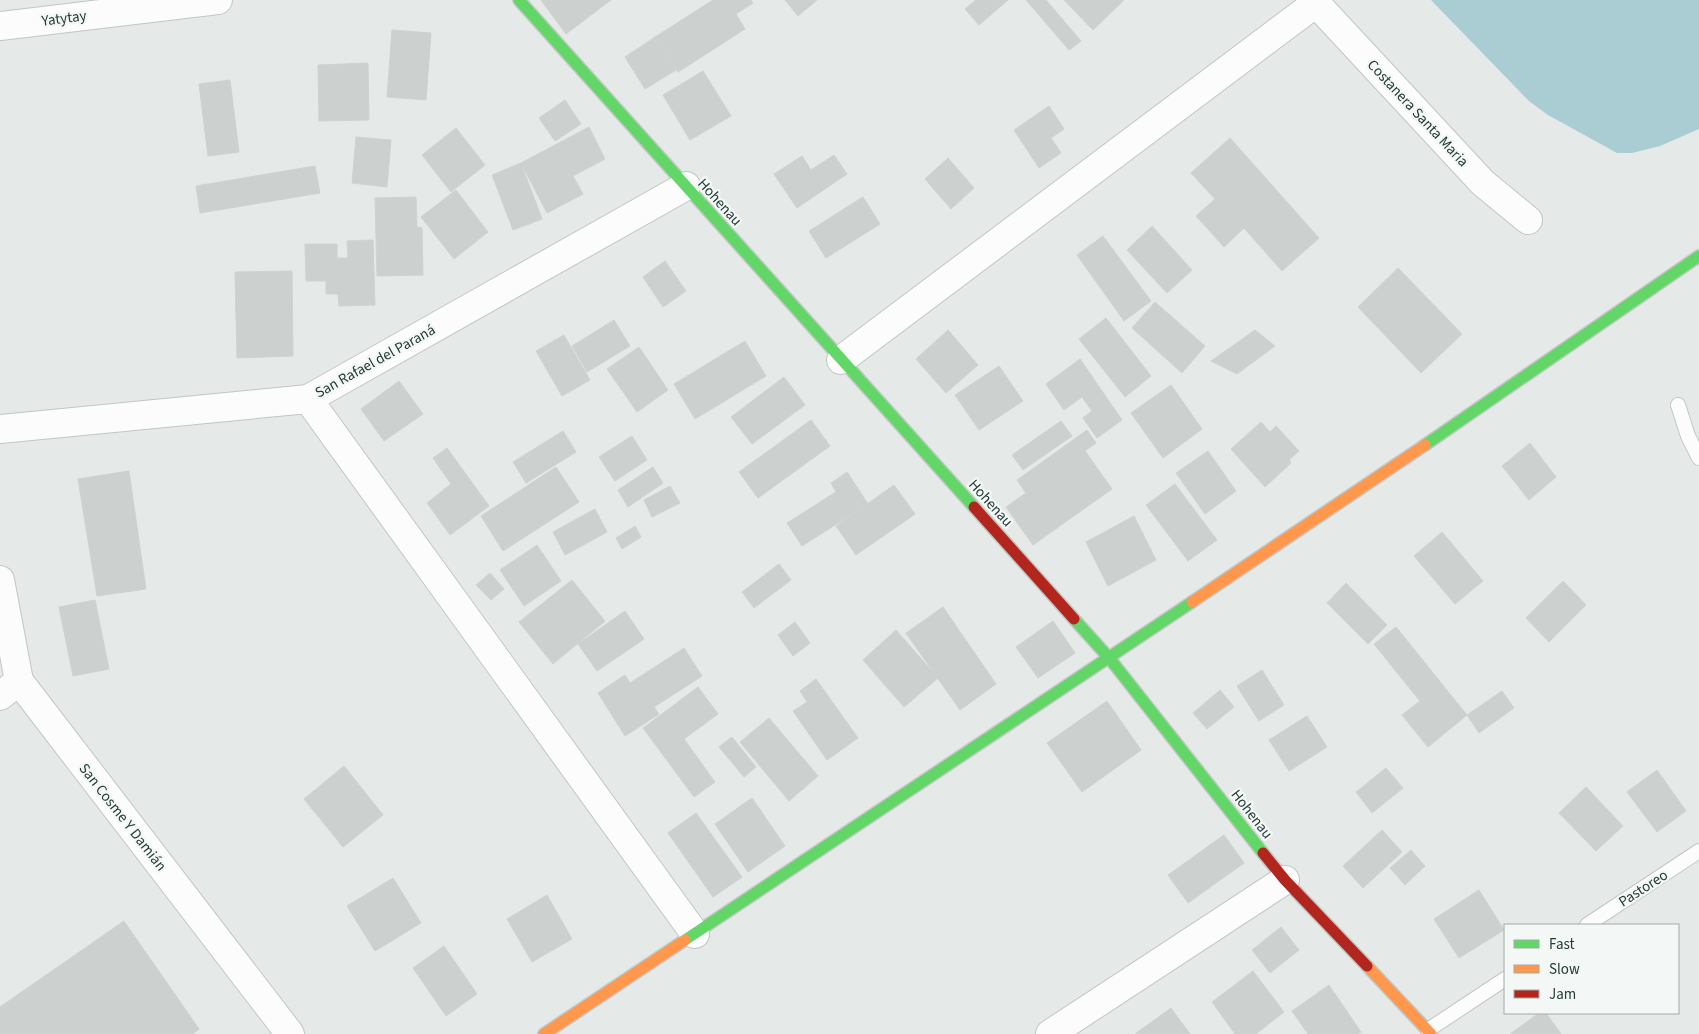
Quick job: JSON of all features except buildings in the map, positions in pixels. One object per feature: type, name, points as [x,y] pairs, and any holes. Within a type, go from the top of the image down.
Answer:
[{"type":"main road","name":"Hohenau","points":[[519,0],[1110,659],[1285,880],[1430,1032]]},
{"type":"main road","points":[[544,1034],[1110,659],[1699,256]]},
{"type":"street","name":"Yatytay","points":[[0,26],[218,0]]},
{"type":"street","name":"Costanera Santa Maria","points":[[1314,1],[1483,183],[1528,220]]},
{"type":"street","points":[[841,360],[1314,1]]},
{"type":"street","name":"San Rafael del Paraná","points":[[0,429],[308,399],[686,186]]},
{"type":"street","points":[[308,399],[695,934]]},
{"type":"street","name":"San Cosme Y Damián","points":[[0,580],[10,688],[290,1034]]},
{"type":"street","points":[[1059,1032],[1285,880]]},
{"type":"lane","points":[[1678,405],[1688,436],[1699,458]]},
{"type":"lane","name":"Pastoreo","points":[[1589,924],[1699,852]]},
{"type":"lane","points":[[1430,1032],[1504,980]]},
{"type":"water","points":[[1431,0],[1699,0],[1699,129],[1660,146],[1632,153],[1617,153],[1548,115],[1529,101]]},
{"type":"traffic: fast","points":[[519,0],[974,507]]},
{"type":"traffic: fast","points":[[1425,445],[1699,256]]},
{"type":"traffic: fast","points":[[685,940],[1192,602]]},
{"type":"traffic: fast","points":[[1074,619],[1110,659],[1263,853]]},
{"type":"traffic: slow","points":[[1192,602],[1425,445]]},
{"type":"traffic: slow","points":[[544,1034],[685,940]]},
{"type":"traffic: slow","points":[[1367,966],[1431,1034]]},
{"type":"traffic: jam","points":[[974,507],[1074,619]]},
{"type":"traffic: jam","points":[[1263,853],[1285,880],[1367,966]]}]
